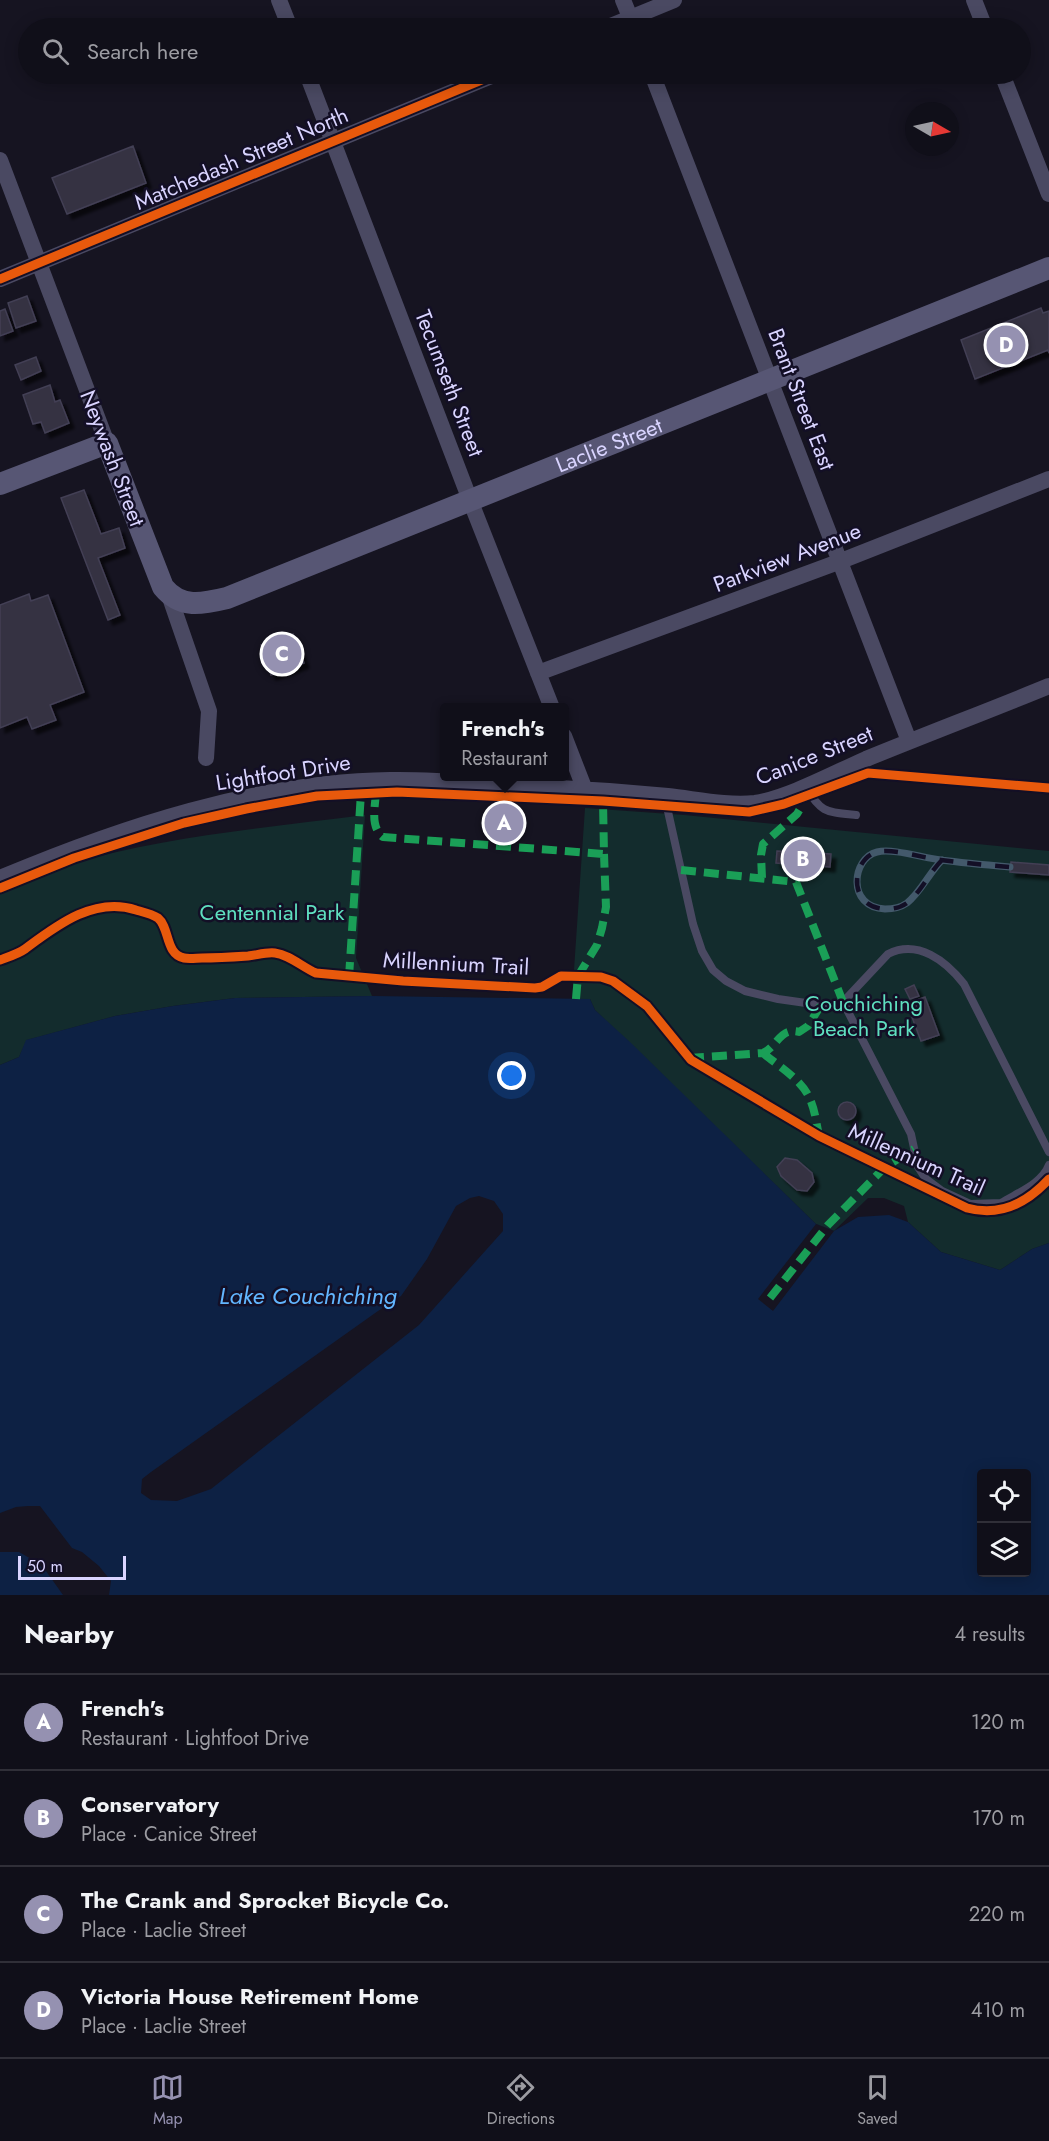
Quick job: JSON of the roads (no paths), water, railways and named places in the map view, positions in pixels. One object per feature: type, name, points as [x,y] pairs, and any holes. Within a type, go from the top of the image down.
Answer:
[{"type":"main road","name":"Laclie Street","points":[[168,592],[177,600],[188,604],[199,605],[226,598],[1049,268]]},
{"type":"main road","points":[[0,484],[107,443]]},
{"type":"main road","name":"Neywash Street","points":[[107,443],[160,580],[168,592]]},
{"type":"street","points":[[279,0],[286,18]]},
{"type":"street","points":[[623,0],[630,18]]},
{"type":"street","points":[[641,18],[674,0]]},
{"type":"street","points":[[974,0],[981,18]]},
{"type":"street","name":"Tecumseth Street","points":[[311,84],[550,703]]},
{"type":"street","name":"Matchedash Street North","points":[[0,279],[471,84]]},
{"type":"street","name":"Brant Street East","points":[[656,84],[909,741]]},
{"type":"street","points":[[1006,84],[1049,194]]},
{"type":"street","name":"Neywash Street","points":[[0,160],[107,443]]},
{"type":"street","name":"Parkview Avenue","points":[[538,673],[841,561],[1049,478]]},
{"type":"street","name":"Neywash Street","points":[[168,592],[209,711],[206,758]]},
{"type":"street","name":"Canice Street","points":[[585,790],[735,803],[767,800],[1049,686]]},
{"type":"street","points":[[569,749],[585,790]]},
{"type":"street","name":"Lightfoot Drive","points":[[0,878],[131,828],[293,788],[391,780],[585,790]]},
{"type":"lane","points":[[805,785],[813,798],[826,811],[856,815]]},
{"type":"lane","points":[[666,796],[689,909],[702,951],[713,970],[726,981],[745,991],[811,1005],[827,1005],[843,1002],[888,954],[898,949],[912,948],[932,955],[953,970],[964,984],[1049,1152]]},
{"type":"lane","points":[[843,1002],[911,1134],[918,1167],[926,1179],[942,1191],[970,1204],[996,1205],[1035,1183],[1045,1174],[1049,1165]]},
{"type":"water","name":"Lake Couchiching","points":[[372,996],[590,999],[595,1010],[816,1224],[834,1231],[858,1217],[889,1215],[908,1222],[941,1252],[1000,1270],[1032,1249],[1049,1243],[1049,1595],[0,1595],[0,1065],[19,1057],[26,1040],[115,1016],[235,998]]},
{"type":"railway","points":[[942,860],[937,865],[912,899],[899,907],[885,909],[872,906],[859,892],[858,872],[862,863],[877,852],[891,851],[941,860],[950,861],[967,863],[1010,867]]},
{"type":"place","name":"Victoria House Retirement Home","points":[[1006,345]]},
{"type":"place","name":"The Crank and Sprocket Bicycle Co.","points":[[282,654]]},
{"type":"place","name":"French's","points":[[504,823]]},
{"type":"place","name":"Conservatory","points":[[803,859]]},
{"type":"park label","name":"Centennial Park","points":[[272,912]]},
{"type":"park label","name":"Couchiching Beach Park","points":[[864,1016]]}]
